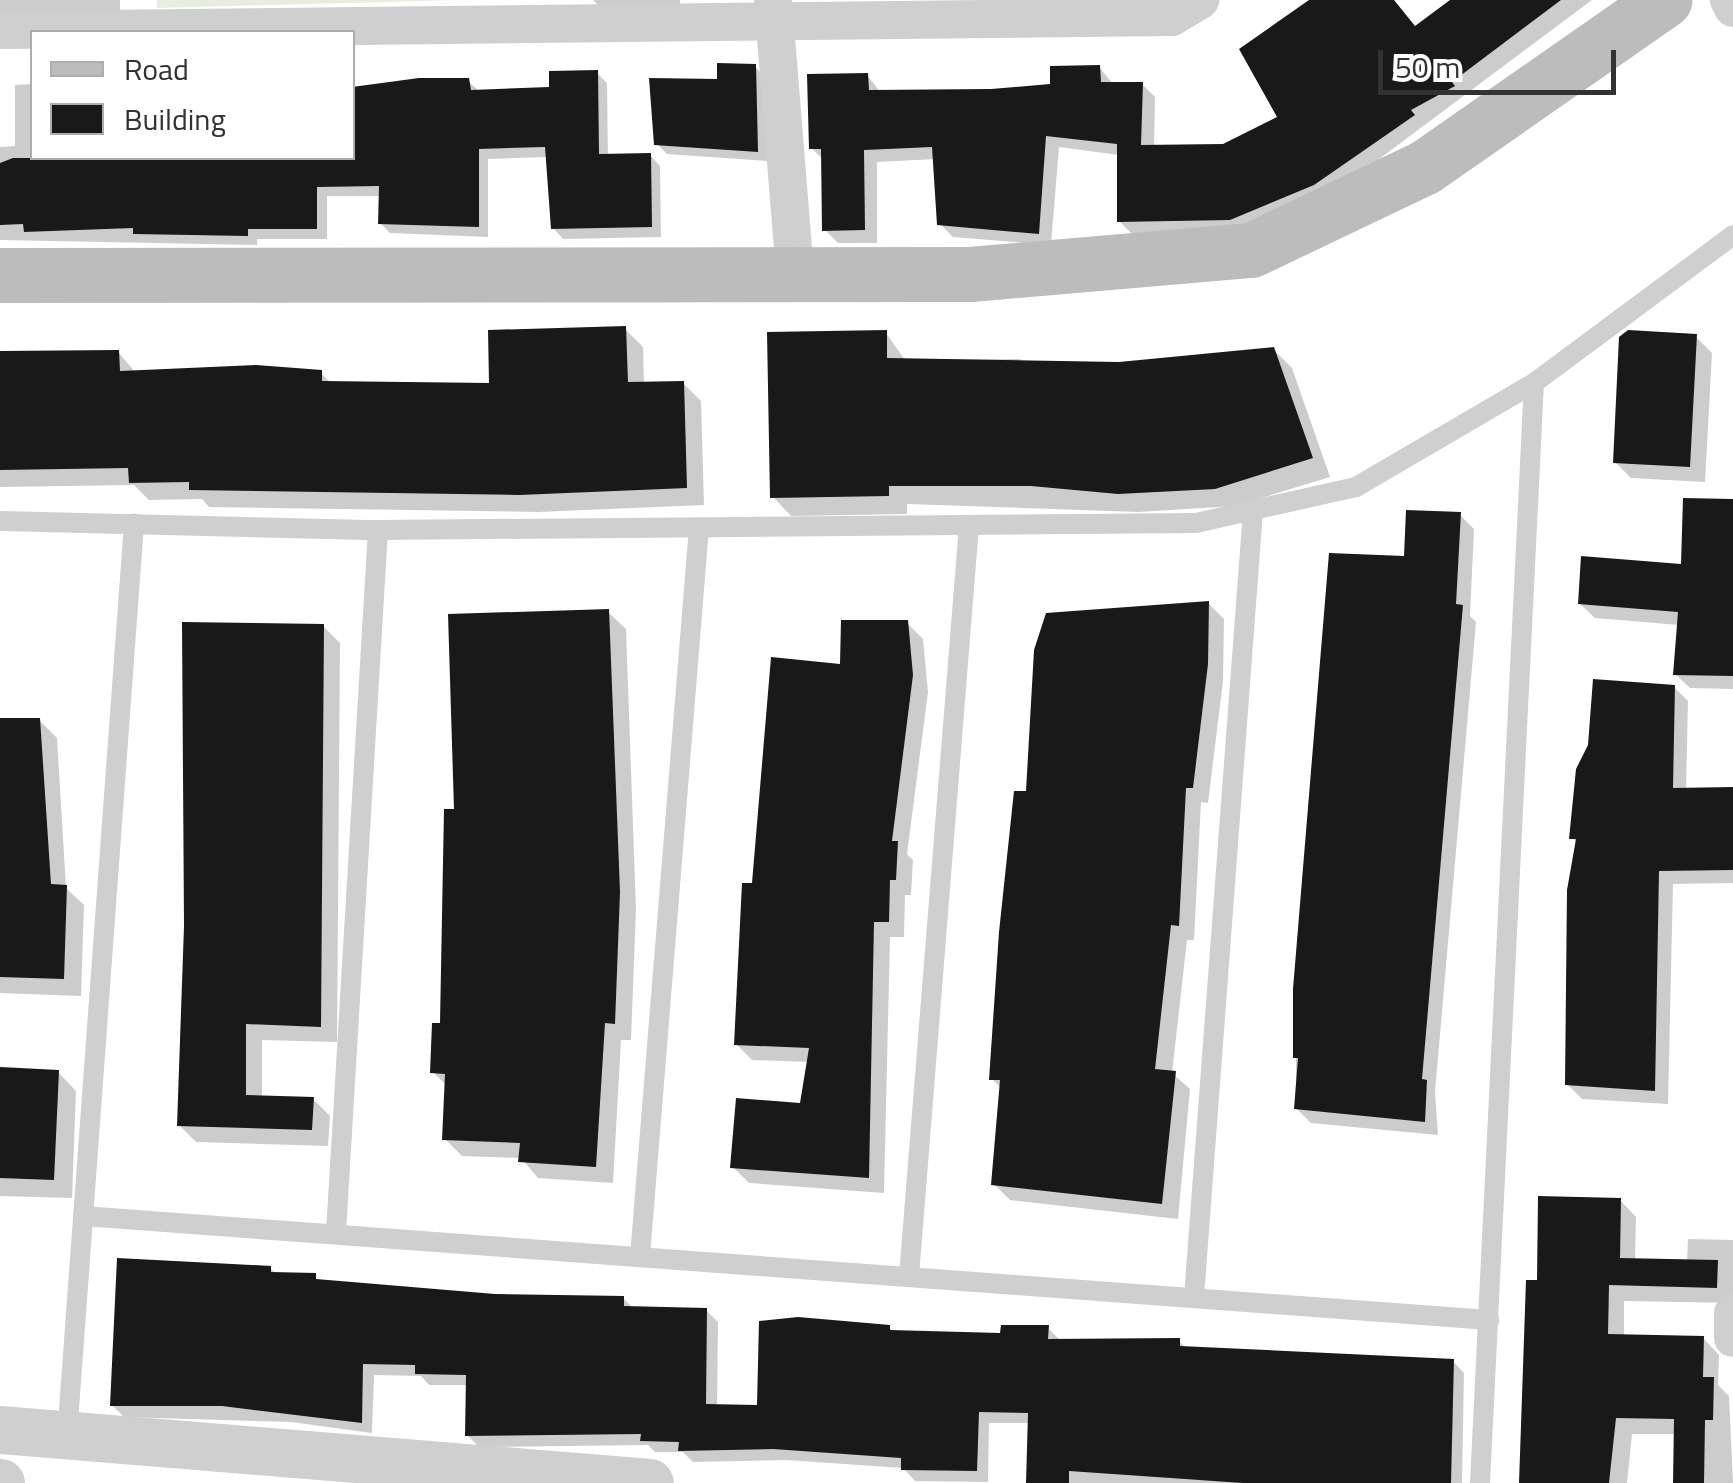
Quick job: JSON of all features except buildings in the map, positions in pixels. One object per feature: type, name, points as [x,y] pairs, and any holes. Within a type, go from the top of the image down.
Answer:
[{"type":"main road","points":[[0,275],[970,274],[1252,250],[1426,167],[1664,0]]},
{"type":"street","points":[[0,30],[130,14],[774,11],[1172,17],[1200,0]]},
{"type":"street","points":[[1729,0],[1733,8]]},
{"type":"street","points":[[774,11],[794,274]]},
{"type":"street","points":[[1733,1313],[1733,1338]]},
{"type":"street","points":[[0,1430],[650,1483]]},
{"type":"lane","points":[[0,520],[378,530],[1196,523],[1356,487],[1534,384],[1733,235]]},
{"type":"lane","points":[[1480,1483],[1534,384]]},
{"type":"lane","points":[[1194,1298],[1253,510]]},
{"type":"lane","points":[[67,1436],[134,523]]},
{"type":"lane","points":[[909,1276],[969,525]]},
{"type":"lane","points":[[640,1256],[699,528]]},
{"type":"lane","points":[[336,1232],[378,530]]},
{"type":"lane","points":[[83,1216],[1488,1320]]},
{"type":"shaded area","points":[[157,0],[458,0],[157,8]]}]
